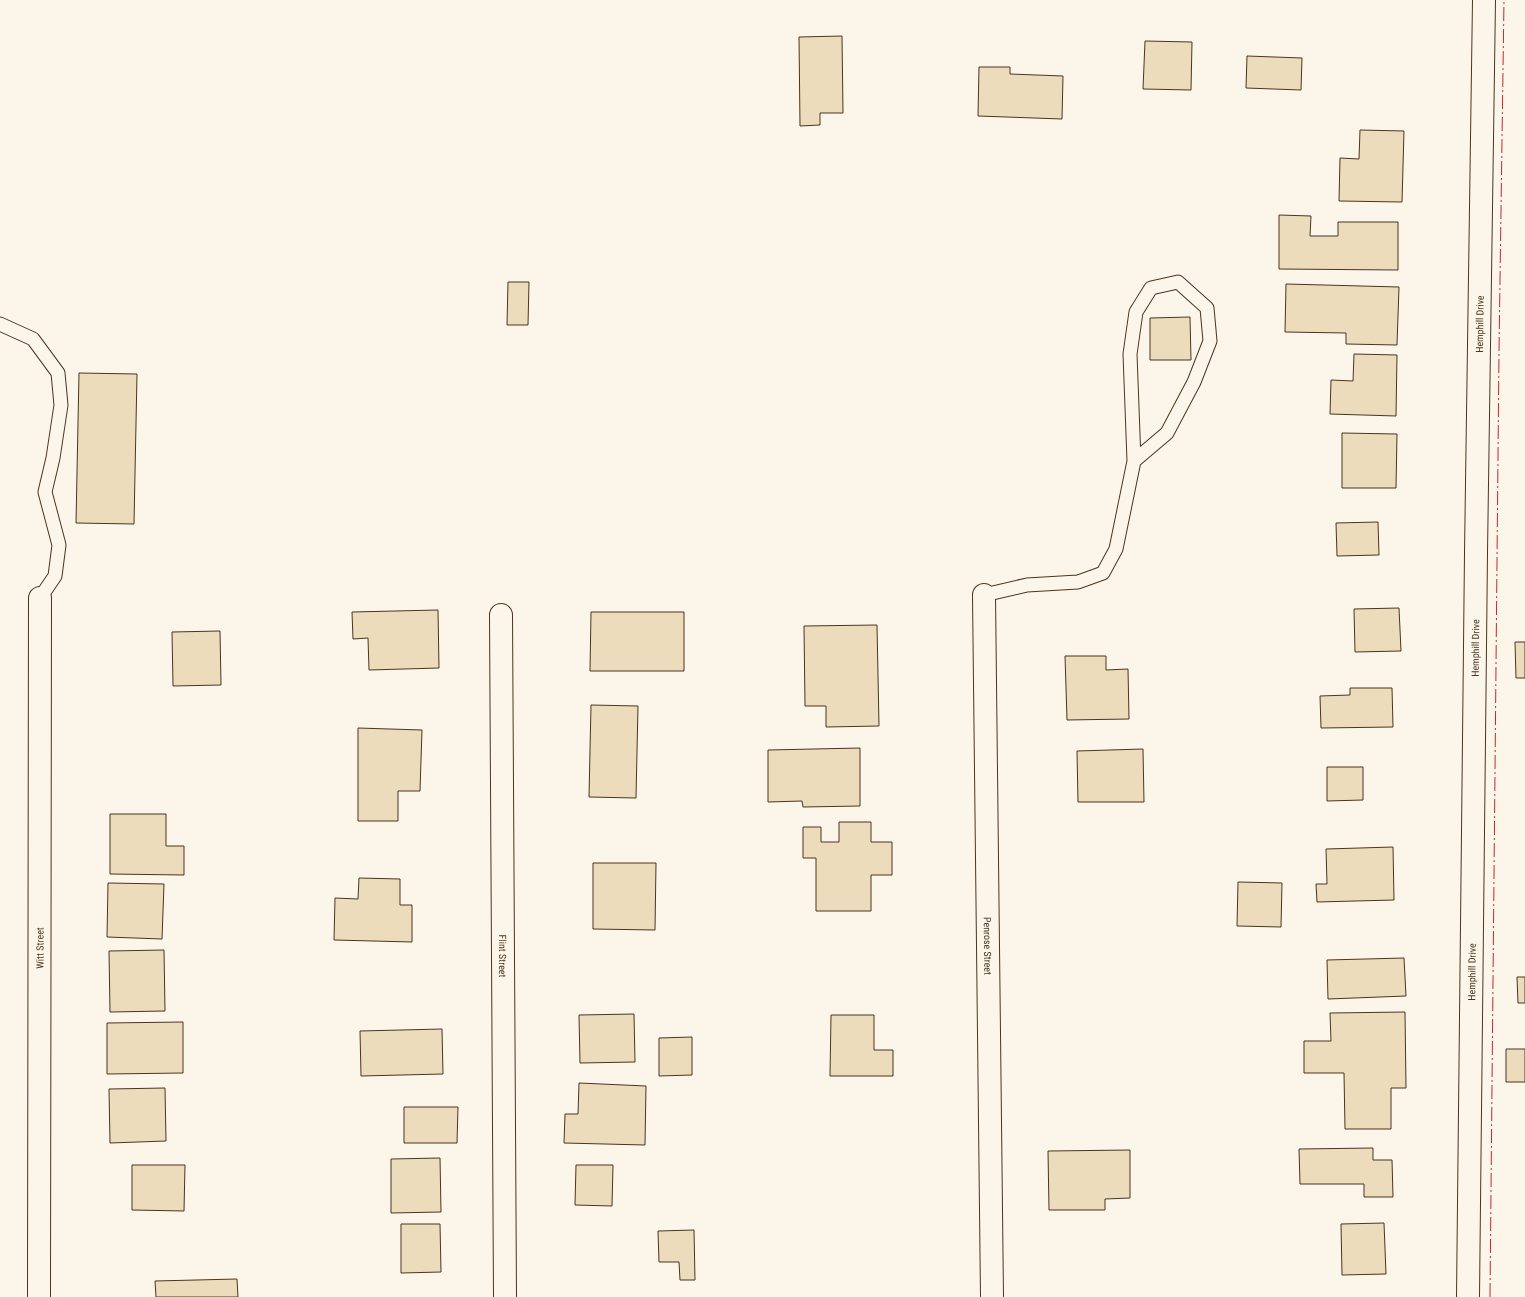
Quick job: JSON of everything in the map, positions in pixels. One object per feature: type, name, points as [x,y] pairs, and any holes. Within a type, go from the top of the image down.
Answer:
[{"type":"street","name":"Hemphill Drive","points":[[1468,1297],[1484,0]]},
{"type":"street","name":"Penrose Street","points":[[984,595],[992,1297]]},
{"type":"street","name":"Witt Street","points":[[40,598],[40,1297]]},
{"type":"street","name":"Flint Street","points":[[502,614],[505,1297]]},
{"type":"lane","points":[[984,595],[1027,585],[1078,582],[1103,573],[1116,549],[1134,461],[1130,354],[1136,312],[1151,288],[1178,282],[1207,308],[1210,341],[1194,382],[1166,433],[1134,461]]},
{"type":"lane","points":[[0,324],[33,339],[58,373],[61,404],[53,458],[45,492],[59,544],[55,576],[40,598]]},
{"type":"building","points":[[842,36],[843,113],[820,113],[820,125],[800,126],[799,37]]},
{"type":"building","points":[[1145,41],[1192,42],[1191,90],[1143,89]]},
{"type":"building","points":[[1247,56],[1302,58],[1301,90],[1246,88]]},
{"type":"building","points":[[979,67],[1010,67],[1010,74],[1063,76],[1062,119],[978,116]]},
{"type":"building","points":[[1360,130],[1404,131],[1402,202],[1339,201],[1340,158],[1359,159]]},
{"type":"building","points":[[1279,215],[1311,216],[1310,236],[1338,236],[1338,222],[1398,222],[1398,270],[1279,269]]},
{"type":"building","points":[[508,282],[529,282],[528,325],[507,325]]},
{"type":"building","points":[[1286,284],[1399,287],[1397,345],[1346,344],[1346,333],[1285,332]]},
{"type":"building","points":[[1190,317],[1191,360],[1150,360],[1150,318]]},
{"type":"building","points":[[1354,354],[1397,355],[1396,416],[1330,414],[1331,380],[1353,381]]},
{"type":"building","points":[[79,373],[137,374],[134,524],[76,523]]},
{"type":"building","points":[[1342,433],[1397,434],[1396,488],[1342,488]]},
{"type":"building","points":[[1378,522],[1379,555],[1337,556],[1336,523]]},
{"type":"building","points":[[1399,608],[1401,651],[1355,652],[1354,609]]},
{"type":"building","points":[[438,610],[439,668],[369,670],[368,638],[353,639],[352,612]]},
{"type":"building","points":[[591,612],[684,612],[684,671],[590,671]]},
{"type":"building","points":[[877,625],[879,726],[826,727],[826,706],[805,706],[804,626]]},
{"type":"building","points":[[220,631],[221,685],[173,686],[172,632]]},
{"type":"building","points":[[1515,642],[1525,642],[1525,678],[1516,678]]},
{"type":"building","points":[[1065,656],[1106,656],[1106,670],[1128,669],[1129,719],[1067,720]]},
{"type":"building","points":[[1350,688],[1392,688],[1393,727],[1321,728],[1320,696],[1350,695]]},
{"type":"building","points":[[591,705],[638,706],[636,798],[589,797]]},
{"type":"building","points":[[358,728],[422,730],[420,791],[398,791],[398,821],[358,821]]},
{"type":"building","points":[[860,748],[860,806],[803,807],[802,801],[768,802],[768,750]]},
{"type":"building","points":[[1143,749],[1144,802],[1078,802],[1077,751]]},
{"type":"building","points":[[1327,767],[1363,767],[1363,800],[1327,801]]},
{"type":"building","points":[[110,814],[166,814],[166,846],[184,846],[184,875],[110,874]]},
{"type":"building","points":[[839,822],[871,822],[871,842],[892,842],[892,875],[871,875],[871,911],[816,911],[816,858],[803,858],[803,827],[821,827],[821,842],[839,842]]},
{"type":"building","points":[[1393,847],[1394,900],[1317,902],[1316,884],[1327,884],[1326,849]]},
{"type":"building","points":[[593,863],[656,863],[655,930],[593,929]]},
{"type":"building","points":[[359,878],[400,879],[400,905],[412,905],[412,942],[334,940],[335,898],[358,899]]},
{"type":"building","points":[[1238,882],[1282,883],[1281,927],[1237,926]]},
{"type":"building","points":[[108,883],[164,884],[162,939],[107,937]]},
{"type":"building","points":[[164,950],[165,1011],[110,1012],[109,951]]},
{"type":"building","points":[[1404,958],[1406,996],[1328,999],[1327,960]]},
{"type":"building","points":[[1517,977],[1525,977],[1525,1003],[1518,1003]]},
{"type":"building","points":[[1405,1012],[1406,1088],[1391,1088],[1391,1129],[1345,1129],[1344,1073],[1304,1073],[1304,1041],[1331,1041],[1330,1013]]},
{"type":"building","points":[[634,1014],[635,1062],[580,1063],[579,1015]]},
{"type":"building","points":[[831,1015],[874,1015],[874,1050],[893,1050],[893,1076],[830,1076]]},
{"type":"building","points":[[183,1022],[183,1073],[107,1074],[107,1023]]},
{"type":"building","points":[[442,1029],[443,1074],[361,1076],[360,1031]]},
{"type":"building","points":[[692,1037],[692,1075],[659,1076],[659,1038]]},
{"type":"building","points":[[1506,1049],[1525,1049],[1525,1082],[1506,1082]]},
{"type":"building","points":[[579,1083],[646,1086],[645,1145],[564,1143],[565,1114],[578,1114]]},
{"type":"building","points":[[165,1088],[166,1141],[110,1143],[109,1089]]},
{"type":"building","points":[[404,1107],[458,1107],[457,1143],[404,1143]]},
{"type":"building","points":[[1373,1148],[1373,1160],[1392,1160],[1393,1197],[1364,1197],[1364,1184],[1300,1184],[1299,1149]]},
{"type":"building","points":[[1130,1150],[1130,1198],[1105,1199],[1105,1210],[1049,1210],[1048,1151]]},
{"type":"building","points":[[440,1158],[441,1212],[391,1213],[391,1159]]},
{"type":"building","points":[[132,1165],[185,1165],[184,1211],[132,1210]]},
{"type":"building","points":[[576,1165],[613,1165],[612,1206],[575,1205]]},
{"type":"building","points":[[1384,1223],[1386,1274],[1342,1275],[1341,1224]]},
{"type":"building","points":[[401,1224],[440,1224],[441,1272],[401,1273]]},
{"type":"building","points":[[694,1230],[695,1280],[680,1280],[679,1262],[659,1262],[658,1231]]},
{"type":"building","points":[[237,1279],[238,1297],[156,1297],[155,1281]]},
{"type":"power","points":[[1490,1297],[1499,351],[1504,0]]}]
